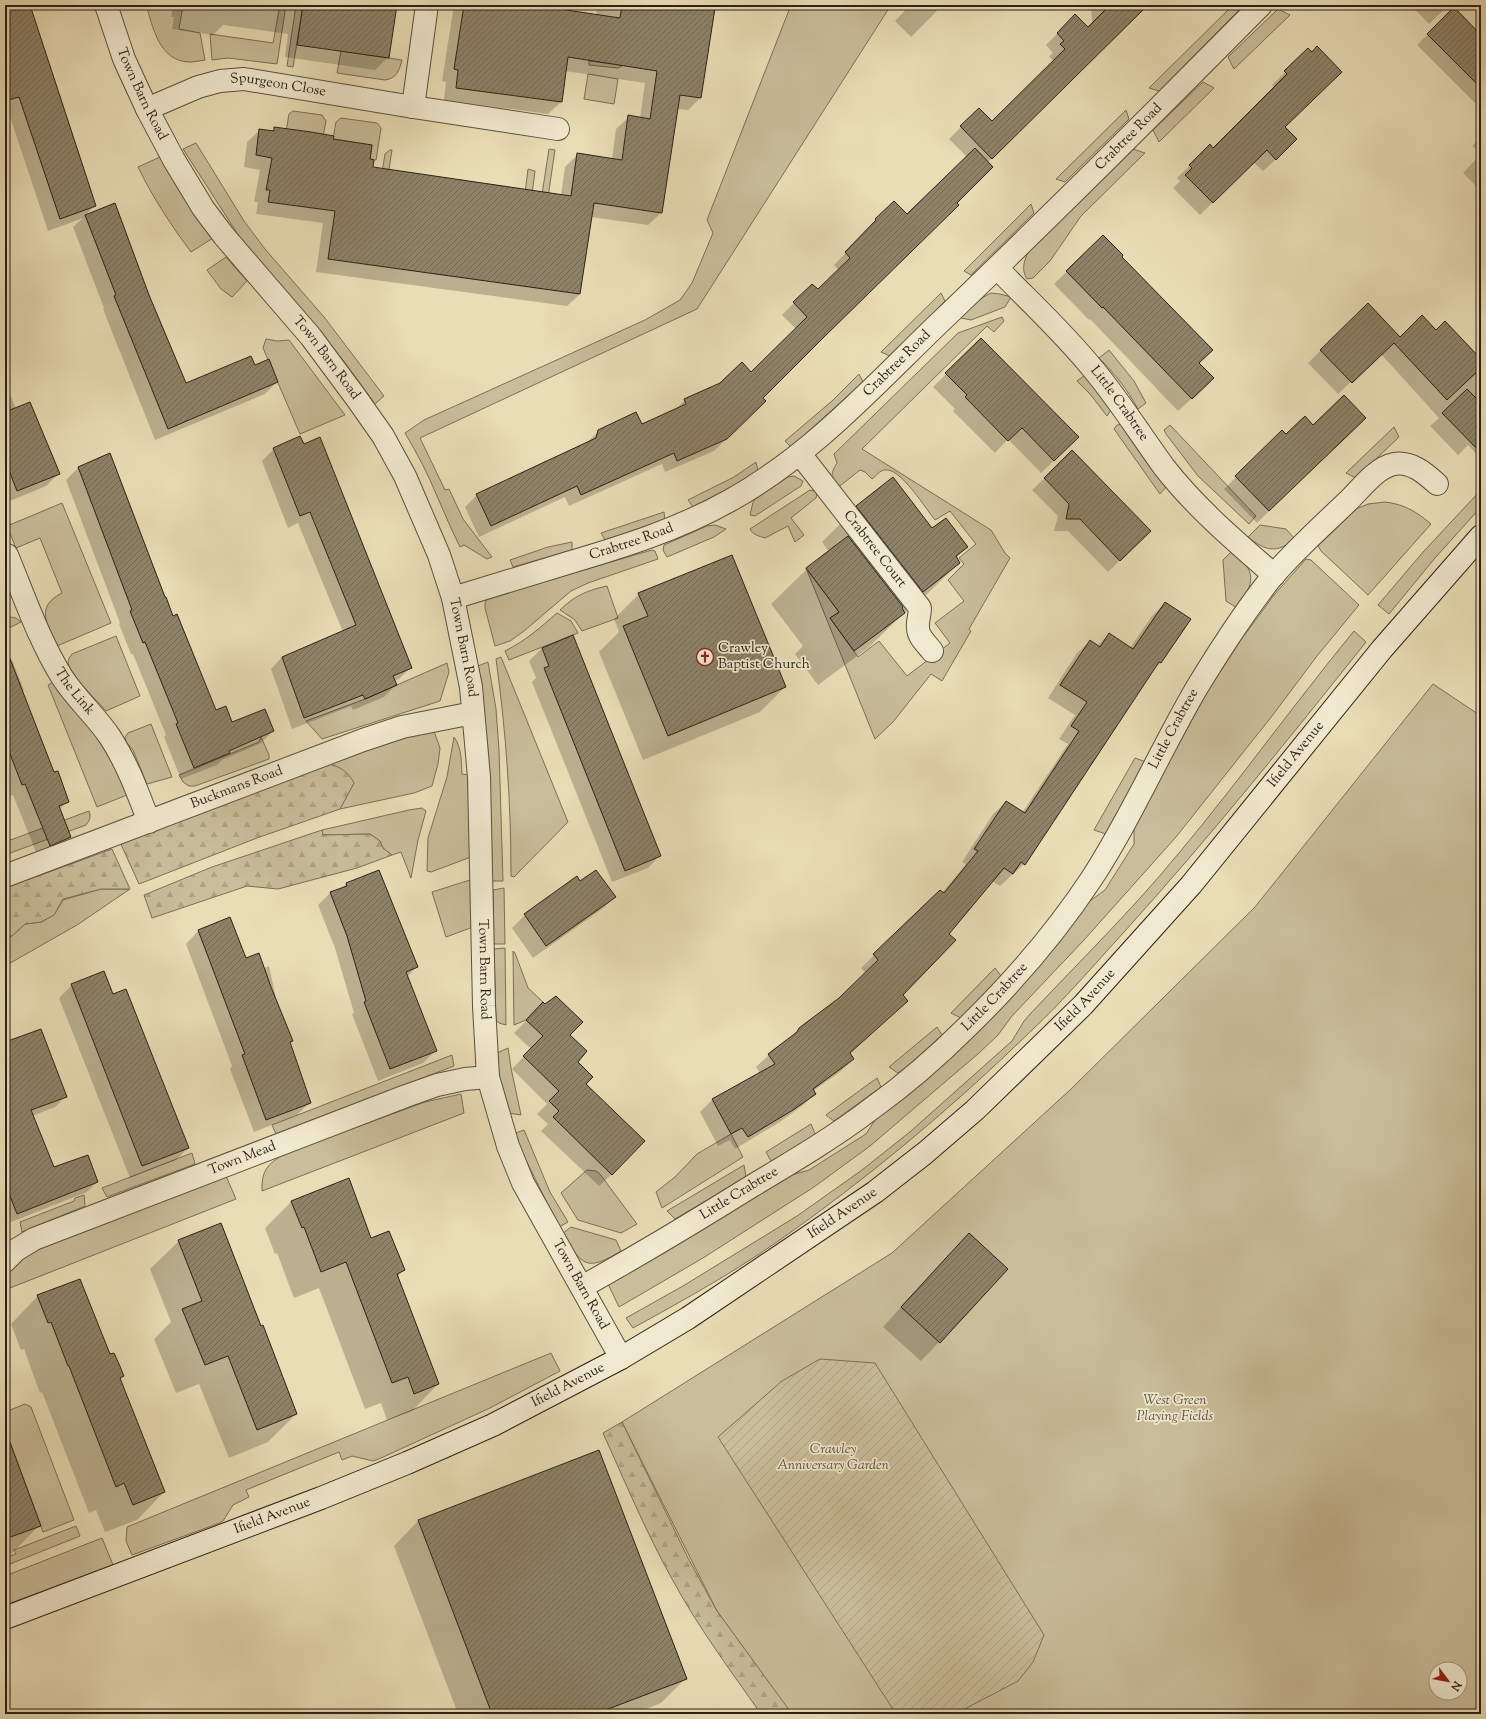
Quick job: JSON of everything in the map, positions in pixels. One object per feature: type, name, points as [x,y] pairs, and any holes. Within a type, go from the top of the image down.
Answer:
[{"type":"street","name":"Town Barn Road","points":[[106,5],[124,59],[147,109],[174,160],[203,208],[224,236],[311,337],[336,369],[383,436],[405,476],[439,555],[453,598],[471,687],[479,777],[484,1006],[488,1077],[508,1146],[523,1183],[621,1358]]},
{"type":"street","points":[[413,107],[428,5]]},
{"type":"street","name":"Crabtree Road","points":[[453,598],[630,544],[683,523],[728,502],[765,479],[800,454],[832,426],[997,268],[1262,5]]},
{"type":"street","name":"Spurgeon Close","points":[[147,109],[198,87],[220,81],[244,79],[558,129]]},
{"type":"street","name":"Little Crabtree","points":[[997,268],[1092,367],[1118,399],[1164,467],[1189,496],[1217,525],[1274,575]]},
{"type":"street","name":"Crabtree Court","points":[[800,454],[920,608],[920,616],[917,627],[919,634],[932,651]]},
{"type":"street","name":"Little Crabtree","points":[[582,1287],[666,1239],[828,1140],[909,1080],[970,1025],[1030,959],[1061,922],[1092,878],[1195,692],[1245,613],[1274,575],[1317,530],[1379,471],[1394,464],[1411,465],[1423,472],[1437,484]]},
{"type":"street","name":"Ifield Avenue","points":[[5,1618],[240,1530],[407,1463],[493,1424],[621,1358],[688,1318],[875,1192],[925,1153],[975,1110],[1083,1005],[1191,886],[1382,649],[1481,536]]},
{"type":"street","name":"The Link","points":[[7,555],[47,650],[62,678],[109,736],[132,780],[149,822]]},
{"type":"street","name":"Buckmans Road","points":[[5,876],[363,740],[402,727],[473,713]]},
{"type":"street","name":"Town Mead","points":[[5,1261],[16,1250],[34,1240],[308,1133],[438,1085],[465,1079],[488,1077]]},
{"type":"green space","points":[[146,5],[183,5],[179,29],[200,33],[205,60],[189,62],[179,60],[171,56],[159,41],[151,23]]},
{"type":"green space","points":[[280,5],[286,5],[277,64],[228,58],[212,60],[210,34],[273,43]]},
{"type":"green space","points":[[296,5],[303,5],[293,67],[287,66]]},
{"type":"green space","points":[[791,5],[891,5],[697,309],[420,438],[445,490],[449,489],[463,519],[492,557],[487,559],[464,545],[460,547],[426,472],[405,433],[424,420],[645,320],[680,300],[692,283],[713,233],[707,220]]},
{"type":"green space","points":[[1233,5],[1237,5],[1239,10],[1159,91],[1149,88]]},
{"type":"green space","points":[[1278,9],[1290,15],[1234,69],[1228,57]]},
{"type":"green space","points":[[616,40],[624,62],[622,66],[618,68],[589,65],[589,61],[613,64]]},
{"type":"green space","points":[[341,51],[402,60],[395,76],[385,80],[337,73]]},
{"type":"green space","points":[[588,74],[618,79],[614,104],[584,99]]},
{"type":"green space","points":[[1203,82],[1214,88],[1159,142],[1153,130]]},
{"type":"green space","points":[[1126,110],[1129,119],[1065,182],[1056,179]]},
{"type":"green space","points":[[293,111],[322,115],[326,121],[323,137],[286,132],[289,114]]},
{"type":"green space","points":[[341,118],[377,123],[381,128],[376,160],[370,159],[372,145],[333,139],[336,122]]},
{"type":"green space","points":[[196,143],[244,221],[265,249],[324,317],[384,396],[375,404],[343,360],[239,236],[183,149]]},
{"type":"green space","points":[[549,149],[555,150],[548,197],[538,220]]},
{"type":"green space","points":[[1133,149],[1145,153],[1081,216],[1050,261],[1033,278],[1027,279],[1024,272],[1024,262],[1028,252]]},
{"type":"green space","points":[[392,150],[389,169],[377,203],[385,154]]},
{"type":"green space","points":[[160,157],[191,209],[213,238],[191,252],[176,232],[150,190],[138,167]]},
{"type":"green space","points":[[528,169],[535,171],[528,225],[522,216]]},
{"type":"green space","points":[[1031,204],[1034,213],[971,275],[964,271]]},
{"type":"green space","points":[[226,257],[247,281],[232,297],[221,289],[207,270]]},
{"type":"green space","points":[[941,293],[945,301],[890,356],[881,352]]},
{"type":"green space","points":[[991,293],[1011,297],[1005,307],[971,320],[961,318],[978,301]]},
{"type":"green space","points":[[1002,317],[1004,321],[994,332],[987,326],[862,449],[991,530],[1005,553],[1010,558],[969,629],[971,631],[942,681],[931,674],[893,722],[875,739],[806,568],[839,612],[830,618],[858,657],[879,641],[907,676],[950,643],[935,623],[964,601],[948,580],[964,564],[959,558],[976,544],[950,511],[935,520],[905,482],[891,471],[881,471],[872,479],[865,472],[860,470],[840,486],[836,484],[832,476],[833,470],[837,463],[834,454],[958,333]]},
{"type":"green space","points":[[266,339],[277,341],[289,340],[345,415],[300,434],[263,348]]},
{"type":"green space","points":[[1109,350],[1134,381],[1146,403],[1138,409],[1130,395],[1099,358]]},
{"type":"green space","points":[[859,374],[863,382],[791,447],[785,441],[832,401]]},
{"type":"green space","points":[[1086,374],[1113,407],[1107,416],[1090,394],[1077,381]]},
{"type":"green space","points":[[1125,424],[1167,486],[1160,494],[1114,429],[1117,425]]},
{"type":"green space","points":[[1170,425],[1256,516],[1249,524],[1198,476],[1166,434],[1164,430]]},
{"type":"green space","points":[[1394,427],[1399,437],[1356,478],[1346,473]]},
{"type":"green space","points":[[756,462],[758,471],[736,485],[693,507],[688,500],[734,477]]},
{"type":"green space","points":[[794,476],[803,481],[801,486],[755,516],[750,515],[753,502],[756,498],[788,477]]},
{"type":"green space","points":[[810,490],[817,494],[816,498],[791,518],[804,535],[795,542],[788,526],[765,538],[756,535],[751,531],[750,529]]},
{"type":"green space","points":[[1481,490],[1481,507],[1435,558],[1389,614],[1378,605],[1424,551]]},
{"type":"green space","points":[[1385,502],[1410,509],[1431,524],[1368,595],[1321,551],[1318,546],[1356,509],[1368,504]]},
{"type":"green space","points":[[62,503],[111,623],[57,646],[47,624],[46,610],[48,604],[53,598],[62,593],[40,538],[16,548],[7,526]]},
{"type":"green space","points":[[664,512],[665,520],[605,540],[601,533]]},
{"type":"green space","points":[[715,525],[726,529],[714,537],[667,557],[663,550],[664,545],[707,526]]},
{"type":"green space","points":[[1260,525],[1286,529],[1295,539],[1277,549],[1266,548],[1248,537]]},
{"type":"green space","points":[[572,542],[572,550],[513,567],[510,560],[548,547]]},
{"type":"green space","points":[[652,550],[655,551],[658,559],[588,583],[571,591],[524,631],[510,641],[495,646],[485,608],[485,602],[490,597]]},
{"type":"green space","points":[[1233,550],[1246,565],[1250,572],[1251,578],[1247,591],[1237,608],[1226,601],[1223,560]]},
{"type":"green space","points":[[1306,559],[1311,560],[1359,605],[1317,656],[1272,716],[1176,837],[1084,940],[1012,1016],[998,1035],[870,1146],[814,1187],[703,1258],[619,1307],[608,1284],[784,1177],[809,1170],[866,1134],[875,1120],[941,1067],[1014,993],[1083,906],[1105,890],[1134,844],[1134,826],[1206,694],[1241,640],[1274,595]]},
{"type":"green space","points":[[607,586],[618,618],[582,631],[575,620],[560,610],[582,594]]},
{"type":"green space","points":[[557,613],[571,621],[578,633],[509,660],[505,651],[526,639]]},
{"type":"green space","points":[[5,618],[16,618],[21,622],[5,630]]},
{"type":"green space","points":[[1354,631],[1366,642],[1248,788],[1156,896],[1067,995],[1001,1060],[908,1142],[811,1218],[742,1265],[633,1328],[626,1318],[683,1286],[797,1216],[862,1170],[911,1131],[1012,1041],[1024,1021],[1031,1013],[1125,914],[1179,853],[1224,798]]},
{"type":"green space","points":[[116,636],[140,696],[106,711],[73,674],[68,662],[72,654]]},
{"type":"green space","points":[[501,657],[568,822],[514,877],[511,876],[507,767],[503,713],[496,659]]},
{"type":"green space","points":[[488,662],[496,709],[499,750],[503,881],[492,881],[488,750],[478,666]]},
{"type":"green space","points":[[447,663],[449,672],[440,701],[322,739],[306,721],[365,699]]},
{"type":"green space","points":[[53,682],[108,751],[116,766],[127,795],[97,807],[48,685]]},
{"type":"green space","name":"West Green Playing Fields","points":[[1433,684],[1481,716],[1481,1714],[791,1714],[717,1611],[622,1422],[892,1253],[1071,1089],[1255,907]]},
{"type":"green space","points":[[151,724],[172,777],[147,784],[133,750],[126,742],[125,737],[128,733]]},
{"type":"green space","points":[[434,731],[440,748],[438,764],[432,786],[414,793],[340,809],[354,783],[326,763],[394,740]]},
{"type":"green space","points":[[261,737],[269,755],[269,759],[195,786],[189,786],[183,782],[179,775],[259,742]]},
{"type":"green space","points":[[454,737],[460,750],[462,774],[468,775],[471,857],[431,872],[427,871],[428,838],[447,777]]},
{"type":"green space","points":[[1135,758],[1146,762],[1106,834],[1094,830]]},
{"type":"green space","points":[[326,763],[343,770],[349,775],[354,783],[340,809],[257,838],[139,884],[119,840]]},
{"type":"green space","points":[[422,808],[426,811],[418,840],[411,878],[401,852],[392,855],[383,848],[380,841],[370,834],[323,835],[322,830]]},
{"type":"green space","points":[[89,811],[90,818],[86,825],[5,855],[5,842]]},
{"type":"green space","points":[[322,830],[323,835],[370,834],[380,841],[383,848],[392,855],[357,868],[278,889],[247,886],[152,918],[144,895],[212,867]]},
{"type":"green space","points":[[112,849],[130,889],[101,889],[63,899],[54,915],[41,922],[25,924],[12,936],[5,936],[5,888]]},
{"type":"green space","points":[[470,880],[473,927],[446,937],[432,892]]},
{"type":"green space","points":[[504,888],[505,944],[494,944],[493,890]]},
{"type":"green space","points":[[101,889],[130,889],[77,925],[5,966],[5,936],[12,936],[25,924],[41,922],[54,915],[63,900]]},
{"type":"green space","points":[[505,948],[506,1025],[499,1023],[496,1020],[494,949]]},
{"type":"green space","points":[[513,951],[528,988],[543,1002],[526,1020],[514,1025]]},
{"type":"green space","points":[[995,968],[1001,976],[961,1018],[951,1013]]},
{"type":"green space","points":[[937,1027],[942,1035],[909,1065],[898,1073],[889,1067]]},
{"type":"green space","points":[[508,1048],[521,1115],[508,1113],[499,1074],[497,1053]]},
{"type":"green space","points":[[452,1055],[454,1066],[276,1134],[272,1125]]},
{"type":"green space","points":[[877,1078],[881,1087],[834,1121],[826,1115]]},
{"type":"green space","points":[[461,1094],[464,1113],[262,1191],[265,1171],[271,1163],[287,1152],[425,1102]]},
{"type":"green space","points":[[811,1124],[816,1136],[771,1161],[766,1152]]},
{"type":"green space","points":[[524,1130],[550,1192],[568,1222],[559,1227],[513,1134]]},
{"type":"green space","points":[[731,1134],[743,1157],[662,1208],[656,1192],[675,1177],[697,1154]]},
{"type":"green space","points":[[192,1153],[195,1164],[107,1197],[102,1188]]},
{"type":"green space","points":[[744,1165],[746,1177],[675,1219],[667,1211]]},
{"type":"green space","points":[[587,1170],[596,1171],[600,1174],[637,1224],[621,1233],[578,1220],[561,1193]]},
{"type":"green space","points":[[226,1176],[236,1199],[5,1290],[7,1273],[11,1266],[24,1255]]},
{"type":"green space","points":[[84,1195],[85,1206],[22,1232],[20,1222],[74,1201],[75,1198]]},
{"type":"green space","points":[[571,1227],[616,1240],[621,1251],[600,1262],[586,1262],[575,1253],[562,1234]]},
{"type":"green space","points":[[551,1353],[560,1371],[490,1408],[373,1461],[352,1456],[342,1460],[339,1452],[246,1490],[249,1497],[233,1505],[223,1521],[132,1555],[126,1541],[127,1527]]},
{"type":"green space","name":"Crawley Anniversary Garden","points":[[820,1359],[875,1363],[1044,1635],[1033,1662],[1018,1681],[955,1714],[896,1714],[718,1437],[782,1381]]},
{"type":"green space","points":[[25,1404],[31,1407],[74,1520],[43,1532],[5,1429],[5,1412]]},
{"type":"green space","points":[[622,1422],[688,1558],[717,1611],[792,1714],[761,1714],[682,1597],[662,1561],[603,1433]]},
{"type":"green space","points":[[76,1526],[80,1536],[5,1566],[5,1558],[16,1554],[14,1550]]},
{"type":"green space","points":[[102,1538],[113,1565],[5,1605],[5,1576]]},
{"type":"building","points":[[5,5],[30,5],[96,206],[60,219],[19,97],[5,101]]},
{"type":"building","points":[[303,5],[397,5],[389,58],[297,45]]},
{"type":"building","points":[[464,5],[533,5],[620,18],[622,5],[698,5],[715,8],[701,98],[680,95],[662,213],[594,203],[580,294],[328,259],[335,211],[268,202],[270,190],[266,190],[272,158],[256,155],[259,129],[274,131],[274,127],[334,136],[333,139],[372,145],[370,159],[374,160],[373,167],[571,196],[577,153],[622,160],[628,115],[650,119],[657,71],[568,57],[562,102],[456,88],[458,70],[454,69]]},
{"type":"building","points":[[1110,5],[1148,5],[992,159],[960,126],[979,108],[992,121],[1065,49],[1060,44],[1064,41],[1057,33],[1075,14],[1088,27]]},
{"type":"building","points":[[1454,7],[1481,35],[1481,88],[1427,34]]},
{"type":"building","points":[[1317,46],[1342,72],[1285,127],[1297,139],[1276,160],[1267,150],[1213,203],[1185,175],[1192,168],[1189,165],[1210,144],[1213,148],[1287,74],[1284,71],[1308,48],[1312,52]]},
{"type":"building","points":[[975,148],[993,167],[957,203],[959,205],[763,398],[766,401],[727,439],[677,461],[674,453],[581,495],[577,486],[491,526],[476,494],[596,438],[598,430],[636,412],[642,424],[686,404],[684,399],[720,383],[742,362],[751,372],[807,317],[793,302],[812,284],[818,289],[850,258],[845,252],[876,220],[875,219],[894,201],[907,214]]},
{"type":"building","points":[[115,203],[149,295],[186,383],[251,356],[255,365],[269,359],[278,382],[168,429],[114,296],[116,295],[85,215]]},
{"type":"building","points":[[1103,235],[1123,255],[1122,257],[1213,350],[1199,363],[1214,378],[1192,399],[1066,271]]},
{"type":"building","points":[[1368,303],[1400,337],[1422,315],[1436,330],[1445,321],[1481,359],[1481,368],[1447,400],[1394,343],[1352,383],[1320,350]]},
{"type":"building","points":[[981,338],[1079,437],[1054,461],[1022,428],[1008,441],[965,397],[967,395],[945,373]]},
{"type":"building","points":[[1467,389],[1481,403],[1481,453],[1442,413]]},
{"type":"building","points":[[1344,395],[1366,418],[1269,511],[1235,476],[1282,430],[1286,434],[1305,416],[1313,425]]},
{"type":"building","points":[[30,402],[60,474],[17,491],[5,460],[5,412]]},
{"type":"building","points":[[300,436],[304,444],[320,437],[412,668],[393,676],[397,685],[365,699],[363,695],[304,718],[282,657],[356,625],[310,512],[300,516],[273,448]]},
{"type":"building","points":[[1072,450],[1151,531],[1120,561],[1080,519],[1066,519],[1069,504],[1044,478]]},
{"type":"building","points":[[110,453],[165,597],[173,616],[177,614],[216,710],[226,706],[232,722],[265,709],[274,731],[229,751],[230,753],[194,768],[176,724],[178,723],[145,642],[143,643],[130,611],[132,610],[78,467]]},
{"type":"building","points":[[893,477],[932,528],[946,518],[968,547],[956,556],[960,563],[923,592],[856,506]]},
{"type":"building","points":[[848,536],[903,607],[902,608],[905,613],[854,651],[830,618],[839,612],[806,568]]},
{"type":"building","name":"Crawley Baptist Church","points":[[732,555],[786,687],[668,736],[623,626],[648,616],[638,593]]},
{"type":"building","points":[[1165,602],[1191,619],[1161,663],[1159,662],[1025,865],[1021,862],[1013,874],[1004,868],[949,934],[956,940],[903,995],[908,1001],[850,1053],[854,1059],[813,1089],[816,1094],[793,1110],[748,1137],[742,1128],[731,1134],[712,1099],[775,1064],[768,1054],[797,1032],[799,1028],[839,998],[878,960],[873,954],[940,890],[944,893],[978,851],[974,849],[1006,801],[1025,813],[1079,731],[1071,726],[1087,702],[1060,685],[1090,640],[1100,647],[1109,633],[1133,649]]},
{"type":"building","points":[[573,635],[661,856],[625,871],[544,668],[549,666],[542,648]]},
{"type":"building","points":[[7,651],[54,772],[58,771],[69,802],[59,806],[71,837],[50,846],[25,784],[22,785],[5,741],[5,652]]},
{"type":"building","points":[[379,870],[418,967],[406,972],[437,1051],[390,1069],[364,1002],[366,1001],[347,936],[330,892],[347,886],[346,883]]},
{"type":"building","points":[[596,870],[616,897],[546,946],[524,914],[577,876],[580,881]]},
{"type":"building","points":[[230,917],[246,958],[259,953],[293,1041],[290,1042],[311,1103],[266,1120],[242,1055],[245,1054],[198,930]]},
{"type":"building","points":[[104,971],[113,994],[126,989],[189,1148],[142,1166],[71,984]]},
{"type":"building","points":[[556,996],[583,1022],[570,1035],[587,1051],[578,1062],[593,1077],[586,1084],[645,1141],[612,1175],[553,1117],[559,1111],[549,1101],[559,1091],[523,1056],[543,1036],[526,1020],[543,1002],[545,1004]]},
{"type":"building","points":[[41,1029],[67,1097],[31,1110],[54,1167],[88,1155],[98,1182],[17,1214],[5,1183],[5,1042]]},
{"type":"building","points":[[349,1178],[371,1238],[389,1231],[405,1270],[397,1274],[439,1384],[414,1394],[408,1377],[392,1383],[346,1262],[321,1272],[304,1227],[302,1228],[291,1201]]},
{"type":"building","points":[[221,1223],[261,1326],[263,1325],[297,1414],[257,1430],[228,1356],[205,1365],[182,1309],[202,1301],[178,1240]]},
{"type":"building","points":[[969,1233],[1008,1269],[940,1343],[901,1307]]},
{"type":"building","points":[[80,1279],[110,1354],[114,1353],[124,1376],[120,1378],[165,1492],[133,1505],[124,1483],[116,1487],[51,1322],[48,1323],[37,1295]]},
{"type":"building","points":[[5,1437],[8,1437],[41,1526],[5,1539]]},
{"type":"building","points":[[599,1450],[687,1679],[595,1714],[492,1714],[418,1520]]},
{"type":"place","name":"Crawley Baptist Church","points":[[705,657]]}]
